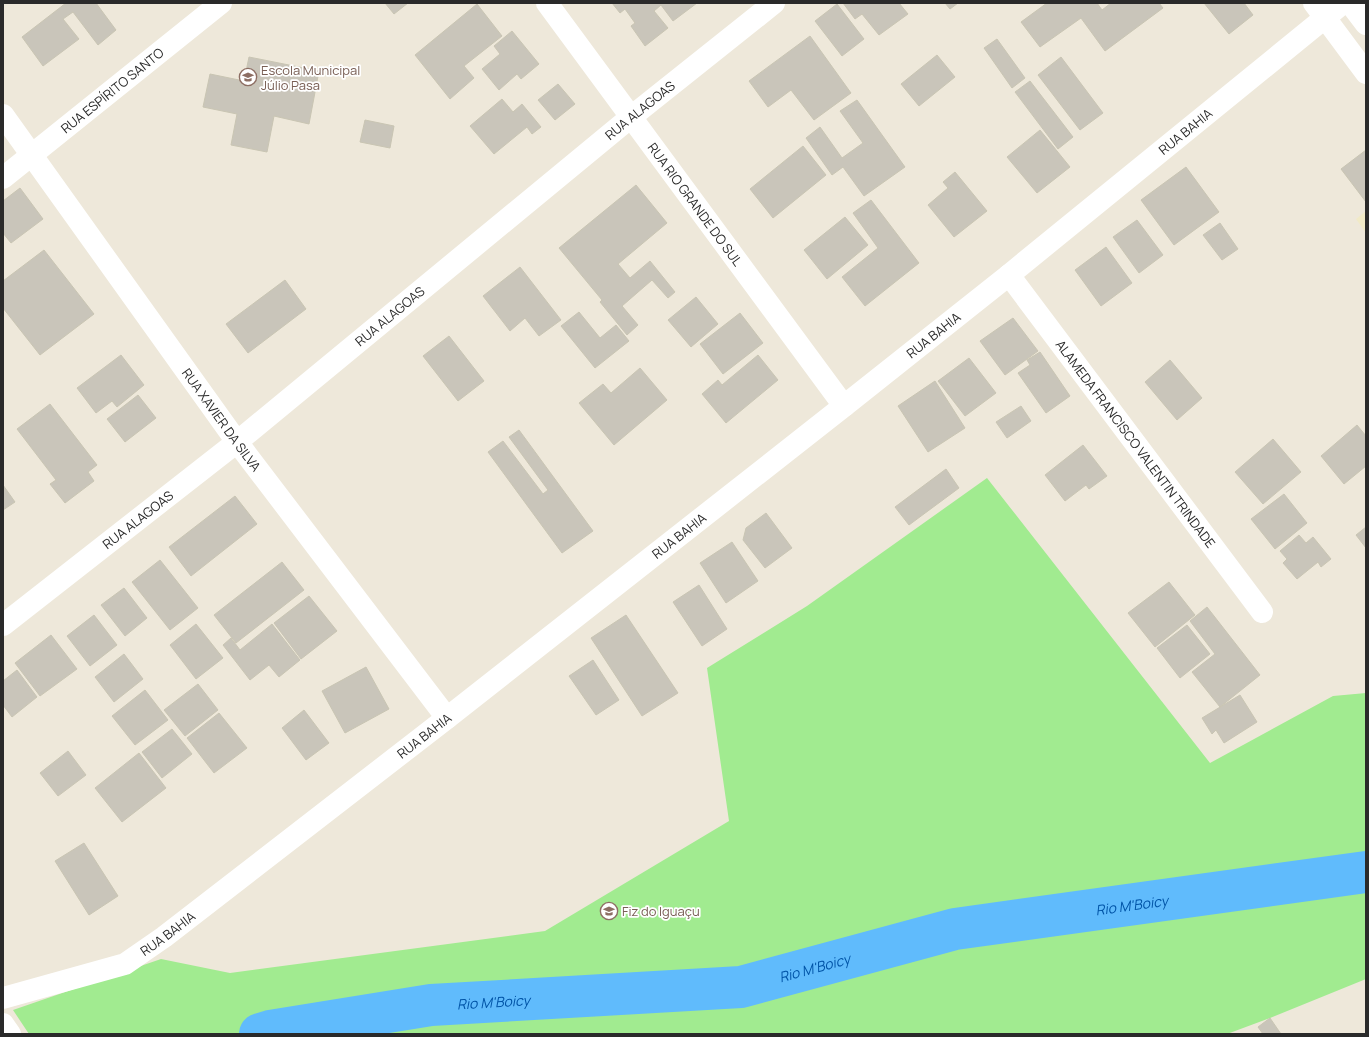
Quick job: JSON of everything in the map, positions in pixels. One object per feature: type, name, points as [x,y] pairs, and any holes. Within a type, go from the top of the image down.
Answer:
[{"type":"street","name":"RUA ESPÍRITO SANTO","points":[[3,178],[221,3]]},
{"type":"street","name":"RUA RIO GRANDE DO SUL","points":[[547,3],[844,406]]},
{"type":"street","name":"RUA ALAGOAS","points":[[3,625],[237,442],[631,117],[774,3]]},
{"type":"street","name":"RUA BAHIA","points":[[3,998],[125,964],[164,937],[447,718],[1009,275],[1319,10],[1343,3]]},
{"type":"street","points":[[1350,3],[1366,24]]},
{"type":"street","points":[[1319,10],[1366,73]]},
{"type":"street","name":"RUA XAVIER DA SILVA","points":[[3,115],[237,442],[447,718]]},
{"type":"street","name":"ALAMEDA FRANCISCO VALENTIN TRINDADE","points":[[1009,275],[1262,612]]},
{"type":"street","points":[[3,1024],[10,1034]]},
{"type":"shaded area","points":[[1366,211],[1366,233],[1356,219]]},
{"type":"green space","points":[[987,478],[1210,763],[1333,696],[1366,693],[1366,979],[1227,1034],[29,1034],[13,1010],[161,959],[230,973],[545,931],[729,821],[707,668],[807,606]]},
{"type":"building","points":[[66,3],[96,3],[116,30],[98,45],[73,12],[63,19],[79,39],[43,66],[22,37]]},
{"type":"building","points":[[385,3],[408,3],[394,14]]},
{"type":"building","points":[[612,3],[697,3],[673,21],[661,5],[654,11],[668,28],[645,46],[631,26],[635,23],[625,9],[620,13]]},
{"type":"building","points":[[843,3],[899,3],[908,14],[879,35],[862,14],[855,19]]},
{"type":"building","points":[[945,3],[958,3],[950,9]]},
{"type":"building","points":[[1047,3],[1097,3],[1102,10],[1111,3],[1159,3],[1163,8],[1105,51],[1081,18],[1040,47],[1021,22]]},
{"type":"building","points":[[1204,3],[1244,3],[1253,15],[1229,34]]},
{"type":"building","points":[[477,4],[502,36],[464,66],[474,78],[450,99],[415,55]]},
{"type":"building","points":[[837,4],[864,39],[842,56],[815,21]]},
{"type":"building","points":[[512,31],[539,64],[521,79],[517,74],[499,90],[482,69],[500,54],[494,46]]},
{"type":"building","points":[[810,36],[851,93],[814,120],[791,90],[768,107],[749,81]]},
{"type":"building","points":[[997,39],[1025,78],[1012,88],[984,48]]},
{"type":"building","points":[[937,55],[955,77],[919,106],[901,84]]},
{"type":"building","points":[[249,57],[319,71],[309,124],[274,116],[267,152],[231,145],[237,114],[203,107],[210,74],[244,81]]},
{"type":"building","points":[[1061,57],[1103,113],[1080,130],[1038,75]]},
{"type":"building","points":[[1030,81],[1073,137],[1058,149],[1015,92]]},
{"type":"building","points":[[558,84],[575,104],[555,120],[538,100]]},
{"type":"building","points":[[502,99],[513,112],[522,104],[541,127],[532,134],[527,127],[494,154],[470,126]]},
{"type":"building","points":[[857,100],[905,167],[864,196],[843,167],[832,175],[806,138],[820,127],[842,158],[863,143],[840,111]]},
{"type":"building","points":[[365,120],[394,126],[390,148],[360,142]]},
{"type":"building","points":[[1040,130],[1070,167],[1037,193],[1007,157]]},
{"type":"building","points":[[803,146],[826,175],[773,218],[750,189]]},
{"type":"building","points":[[1366,150],[1366,202],[1341,169]]},
{"type":"building","points":[[1186,167],[1219,212],[1174,245],[1141,200]]},
{"type":"building","points":[[955,172],[987,211],[954,237],[928,205],[948,188],[943,182]]},
{"type":"building","points":[[636,185],[667,223],[618,264],[630,278],[650,261],[675,292],[668,298],[652,280],[622,306],[638,325],[627,335],[600,302],[602,300],[559,248]]},
{"type":"building","points":[[20,188],[43,219],[11,243],[3,233],[3,201]]},
{"type":"building","points":[[871,200],[919,263],[865,306],[842,277],[878,248],[853,213]]},
{"type":"building","points":[[845,217],[868,245],[827,279],[804,250]]},
{"type":"building","points":[[1137,220],[1163,255],[1139,273],[1113,237]]},
{"type":"building","points":[[1220,223],[1238,249],[1222,260],[1203,235]]},
{"type":"building","points":[[1106,247],[1132,283],[1101,306],[1075,270]]},
{"type":"building","points":[[44,250],[94,314],[40,355],[3,308],[3,281]]},
{"type":"building","points":[[520,267],[561,320],[539,336],[525,318],[510,331],[483,296]]},
{"type":"building","points":[[285,280],[306,309],[248,353],[226,324]]},
{"type":"building","points":[[696,297],[718,324],[691,347],[668,320]]},
{"type":"building","points":[[579,312],[600,338],[616,325],[629,341],[595,368],[561,326]]},
{"type":"building","points":[[740,313],[763,343],[723,374],[700,344]]},
{"type":"building","points":[[1013,318],[1038,351],[1005,375],[980,341]]},
{"type":"building","points":[[449,336],[484,381],[458,401],[423,356]]},
{"type":"building","points":[[1040,352],[1070,396],[1046,413],[1018,373],[1030,365],[1027,360]]},
{"type":"building","points":[[121,355],[144,385],[117,407],[112,401],[96,413],[77,388]]},
{"type":"building","points":[[758,355],[778,380],[726,423],[702,394],[718,380],[722,385]]},
{"type":"building","points":[[969,358],[996,393],[965,416],[938,381]]},
{"type":"building","points":[[1170,360],[1202,398],[1177,420],[1145,382]]},
{"type":"building","points":[[640,368],[667,400],[614,445],[579,403],[603,384],[611,393]]},
{"type":"building","points":[[935,381],[965,428],[928,452],[898,406]]},
{"type":"building","points":[[138,395],[156,418],[125,442],[107,419]]},
{"type":"building","points":[[50,404],[97,465],[88,472],[94,481],[65,503],[50,484],[56,480],[17,429]]},
{"type":"building","points":[[1021,406],[1031,421],[1007,438],[996,422]]},
{"type":"building","points":[[1357,425],[1366,436],[1366,466],[1344,484],[1321,456]]},
{"type":"building","points":[[519,430],[593,531],[562,553],[488,452],[503,441],[543,494],[548,490],[509,437]]},
{"type":"building","points":[[1273,439],[1301,472],[1263,504],[1235,472]]},
{"type":"building","points":[[1083,445],[1107,476],[1089,489],[1086,485],[1065,501],[1045,475]]},
{"type":"building","points":[[946,469],[959,488],[909,525],[895,507]]},
{"type":"building","points":[[3,485],[15,502],[3,510]]},
{"type":"building","points":[[1284,494],[1307,523],[1275,549],[1251,519]]},
{"type":"building","points":[[235,496],[257,524],[191,576],[169,547]]},
{"type":"building","points":[[766,513],[792,548],[765,568],[743,540],[746,528]]},
{"type":"building","points":[[1366,527],[1366,548],[1356,535]]},
{"type":"building","points":[[1299,535],[1306,543],[1313,537],[1331,559],[1321,567],[1318,562],[1297,579],[1283,563],[1287,559],[1280,551]]},
{"type":"building","points":[[732,542],[758,581],[726,603],[700,563]]},
{"type":"building","points":[[160,560],[198,608],[170,630],[132,582]]},
{"type":"building","points":[[282,562],[304,590],[236,643],[214,615]]},
{"type":"building","points":[[1169,582],[1195,615],[1155,647],[1128,613]]},
{"type":"building","points":[[699,585],[727,629],[702,646],[673,602]]},
{"type":"building","points":[[124,588],[147,618],[125,636],[101,605]]},
{"type":"building","points":[[309,596],[337,631],[301,659],[274,623]]},
{"type":"building","points":[[1207,607],[1260,675],[1220,707],[1192,672],[1215,654],[1190,621]]},
{"type":"building","points":[[94,615],[117,645],[90,666],[67,636]]},
{"type":"building","points":[[626,615],[678,693],[642,716],[591,638]]},
{"type":"building","points":[[196,624],[223,658],[196,679],[170,645]]},
{"type":"building","points":[[272,624],[300,660],[279,677],[269,665],[250,680],[223,645],[231,638],[240,650]]},
{"type":"building","points":[[1187,625],[1210,654],[1180,678],[1157,648]]},
{"type":"building","points":[[51,635],[77,669],[40,696],[15,663]]},
{"type":"building","points":[[124,654],[143,679],[114,702],[95,677]]},
{"type":"building","points":[[593,660],[619,700],[596,715],[569,676]]},
{"type":"building","points":[[366,667],[389,709],[345,733],[322,691]]},
{"type":"building","points":[[17,670],[37,697],[12,717],[3,705],[3,681]]},
{"type":"building","points":[[198,684],[218,710],[185,736],[164,710]]},
{"type":"building","points":[[145,690],[168,720],[135,745],[112,716]]},
{"type":"building","points":[[1240,695],[1257,722],[1224,743],[1216,730],[1212,734],[1202,718]]},
{"type":"building","points":[[304,710],[329,743],[306,760],[282,728]]},
{"type":"building","points":[[219,713],[247,748],[214,773],[187,738]]},
{"type":"building","points":[[172,729],[192,754],[162,778],[142,752]]},
{"type":"building","points":[[68,751],[86,775],[58,796],[40,773]]},
{"type":"building","points":[[139,753],[166,788],[122,822],[95,788]]},
{"type":"building","points":[[84,843],[118,896],[89,915],[55,861]]},
{"type":"building","points":[[1270,1018],[1281,1034],[1263,1034],[1258,1027]]},
{"type":"waterway","name":"Rio M'Boicy","points":[[260,1034],[270,1031],[431,1005],[741,987],[955,929],[1366,872]]},
{"type":"place","name":"Escola Municipal Júlio Pasa","points":[[248,77]]},
{"type":"place","name":"Fiz do Iguaçu","points":[[609,911]]}]
